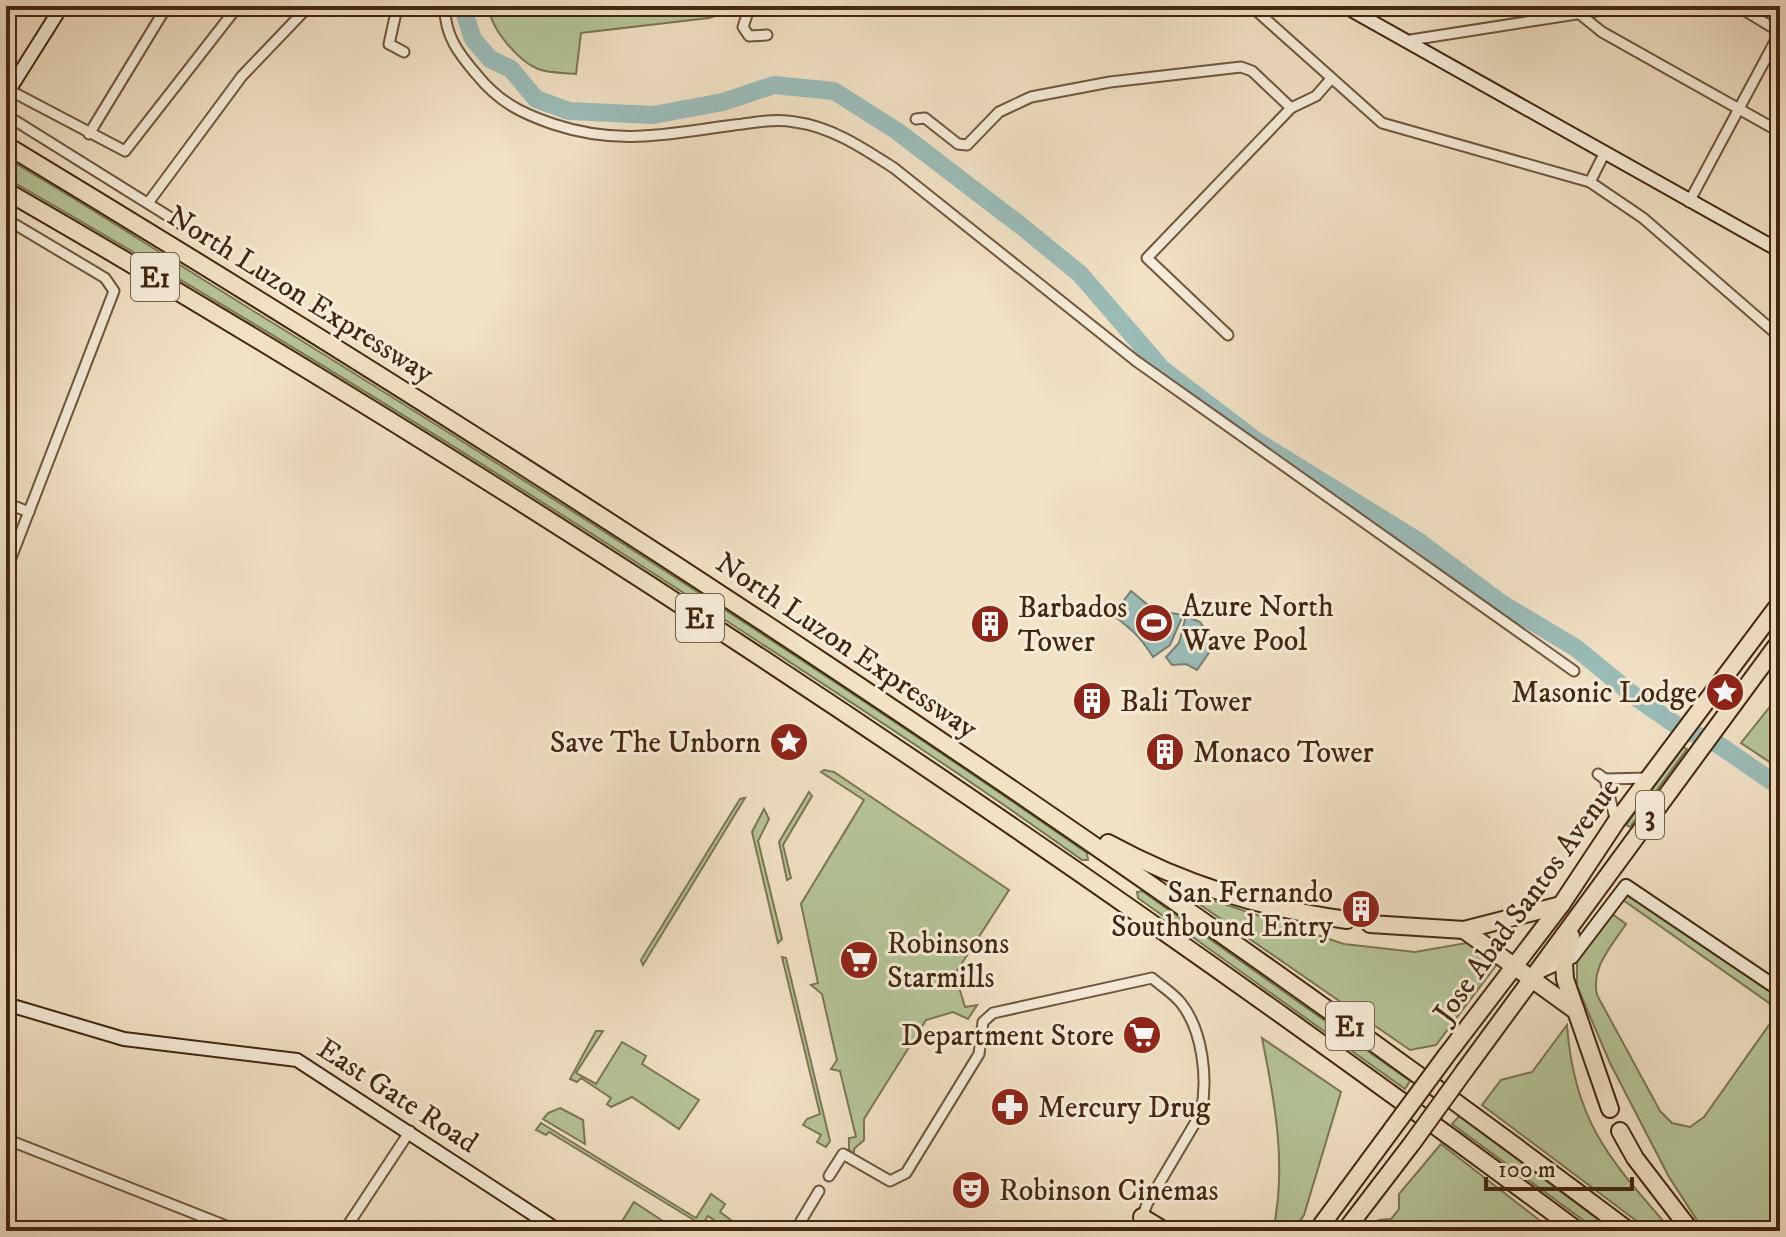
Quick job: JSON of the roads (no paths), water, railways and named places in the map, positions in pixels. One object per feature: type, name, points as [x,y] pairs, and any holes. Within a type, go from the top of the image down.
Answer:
[{"type":"highway","name":"North Luzon Expressway","points":[[8,146],[550,483],[741,606],[1033,803],[1479,1118],[1629,1231]]},
{"type":"highway","name":"North Luzon Expressway","points":[[6,191],[316,373],[738,642],[1178,940],[1578,1231]]},
{"type":"highway","name":"Jose Abad Santos Avenue","points":[[1317,1231],[1561,905],[1616,822],[1780,603]]},
{"type":"highway","name":"Jose Abad Santos Avenue","points":[[1345,1231],[1537,976],[1689,761],[1780,641]]},
{"type":"highway","points":[[1033,803],[1188,882],[1272,908],[1347,920]]},
{"type":"highway","points":[[1370,924],[1464,930],[1561,905]]},
{"type":"highway","points":[[1575,922],[1568,961],[1569,990],[1594,1071],[1610,1109]]},
{"type":"highway","points":[[1464,930],[1515,966],[1537,976],[1576,1011]]},
{"type":"highway","points":[[1620,1131],[1635,1158],[1691,1231]]},
{"type":"highway","points":[[1521,1188],[1566,1231]]},
{"type":"highway","points":[[1354,1231],[1376,1190]]},
{"type":"highway","points":[[1139,1224],[1165,1231]]},
{"type":"street","points":[[62,6],[8,92],[121,150],[128,149],[238,6]]},
{"type":"street","points":[[89,134],[167,6]]},
{"type":"street","points":[[148,203],[242,76],[309,6]]},
{"type":"street","points":[[391,6],[395,17],[389,44],[404,52]]},
{"type":"street","points":[[445,6],[444,24],[453,43],[501,101],[518,112],[583,134],[612,138],[662,137],[772,120],[825,129],[860,146],[894,168],[1136,361],[1574,671]]},
{"type":"street","points":[[755,6],[748,12],[743,27],[749,36],[767,35]]},
{"type":"street","points":[[1251,6],[1368,113],[1395,128],[1565,172],[1590,182],[1643,218],[1780,337]]},
{"type":"street","points":[[1344,6],[1780,251]]},
{"type":"street","points":[[1404,41],[1628,6]]},
{"type":"street","points":[[1689,202],[1780,32],[1737,6]]},
{"type":"street","points":[[1581,15],[1602,32],[1780,132]]},
{"type":"street","points":[[916,119],[925,118],[958,144],[967,145],[999,112],[1031,97],[1110,82],[1241,67],[1252,71],[1291,108]]},
{"type":"street","points":[[1228,335],[1147,258],[1291,108],[1316,96],[1330,80]]},
{"type":"street","points":[[6,115],[184,226]]},
{"type":"street","points":[[1590,182],[1605,152]]},
{"type":"street","points":[[6,219],[105,278],[114,291],[6,571]]},
{"type":"street","points":[[6,503],[29,512]]},
{"type":"street","points":[[1616,822],[1602,776],[1650,778]]},
{"type":"street","points":[[1537,976],[1568,961],[1626,886],[1780,990]]},
{"type":"street","points":[[829,1176],[843,1154],[890,1181],[906,1173],[979,1054],[983,1022],[993,1013],[1152,978],[1180,1001],[1189,1016],[1203,1064],[1205,1097],[1201,1113],[1139,1224]]},
{"type":"street","name":"East Gate Road","points":[[6,1004],[124,1039],[297,1060],[559,1231]]},
{"type":"street","points":[[344,1231],[410,1131]]},
{"type":"street","points":[[6,1139],[239,1231]]},
{"type":"street","points":[[795,1231],[819,1191]]},
{"type":"water","name":"Azure North Wave Pool","points":[[1131,591],[1154,610],[1183,615],[1170,645],[1153,657],[1135,633],[1113,615]]},
{"type":"water","points":[[1186,616],[1200,622],[1215,644],[1197,670],[1186,664],[1172,665],[1166,657],[1179,643]]},
{"type":"waterway","points":[[462,6],[473,39],[490,59],[511,69],[536,99],[569,111],[653,115],[723,102],[774,85],[834,91],[897,131],[1080,274],[1162,369],[1255,440],[1418,541],[1501,603],[1576,648],[1637,698],[1679,727],[1719,745],[1780,787]]},
{"type":"place","name":"Azure North Wave Pool","points":[[1154,623]]},
{"type":"place","name":"Barbados Tower","points":[[990,624]]},
{"type":"place","name":"Masonic Lodge","points":[[1725,692]]},
{"type":"place","name":"Bali Tower","points":[[1092,701]]},
{"type":"place","name":"Save The Unborn","points":[[789,742]]},
{"type":"place","name":"Monaco Tower","points":[[1165,752]]},
{"type":"place","name":"San Fernando Southbound Entry","points":[[1361,909]]},
{"type":"place","name":"Robinsons Starmills","points":[[859,960]]},
{"type":"place","name":"Department Store","points":[[1142,1035]]},
{"type":"place","name":"Mercury Drug","points":[[1010,1107]]},
{"type":"place","name":"Robinson Cinemas","points":[[971,1190]]}]
